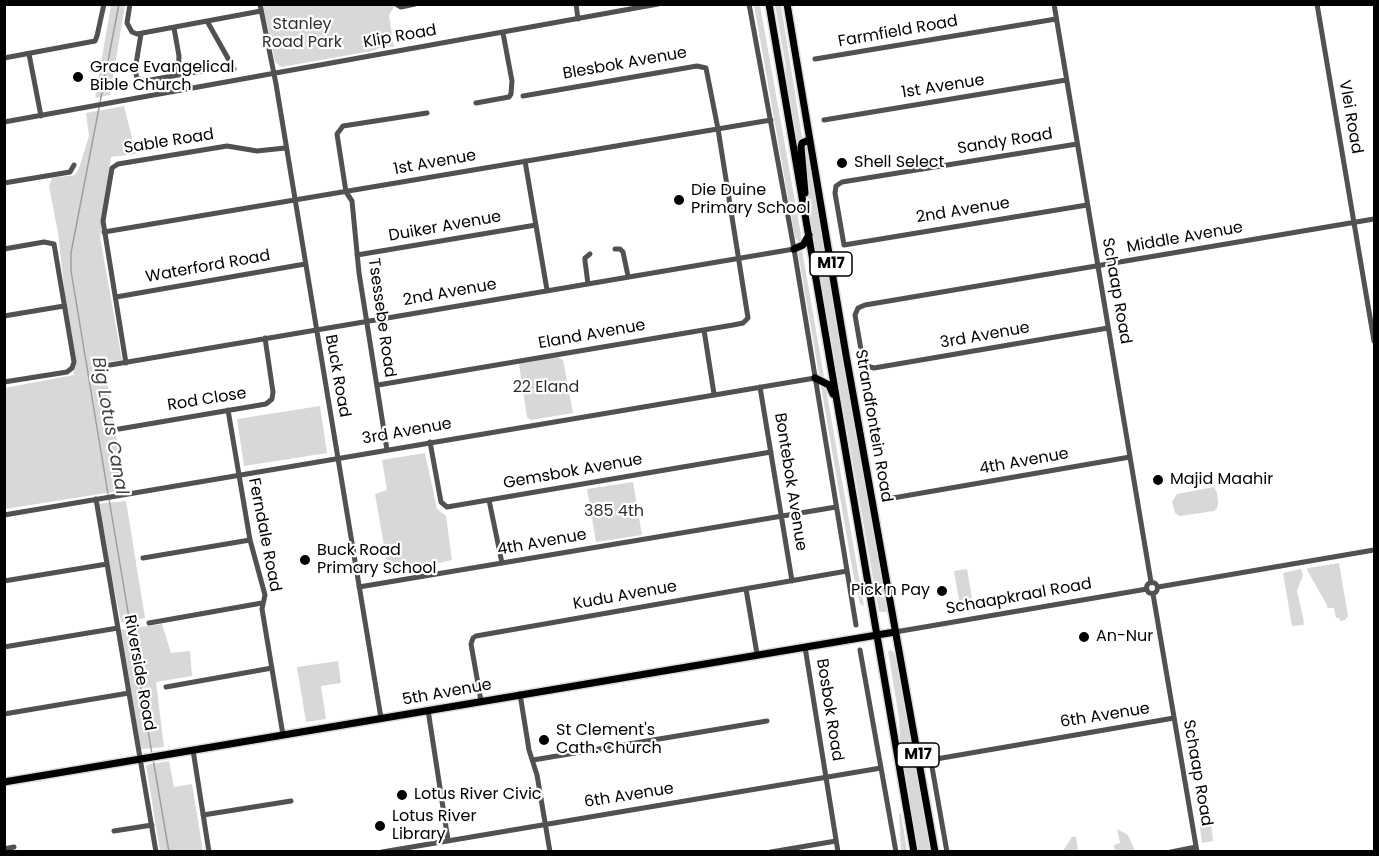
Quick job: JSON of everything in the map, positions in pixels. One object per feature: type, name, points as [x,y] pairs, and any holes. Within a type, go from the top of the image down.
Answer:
[{"type":"main road","name":"Strandfontein Road","points":[[769,4],[914,852]]},
{"type":"main road","name":"Strandfontein Road","points":[[787,4],[935,852]]},
{"type":"main road","points":[[807,225],[801,147],[802,142],[809,140]]},
{"type":"main road","points":[[794,249],[803,245],[809,235]]},
{"type":"main road","points":[[815,378],[830,385],[838,405]]},
{"type":"main road","name":"5th Avenue","points":[[4,782],[895,632]]},
{"type":"street","points":[[4,58],[94,41],[104,4]]},
{"type":"street","points":[[130,4],[128,28],[132,32],[141,34],[261,8]]},
{"type":"street","points":[[396,4],[401,7],[414,4]]},
{"type":"street","points":[[576,4],[578,20]]},
{"type":"street","name":"Klip Road","points":[[4,123],[658,4]]},
{"type":"street","points":[[749,4],[794,249],[856,626]]},
{"type":"street","name":"Schaap Road","points":[[1054,4],[1151,582]]},
{"type":"street","name":"Vlei Road","points":[[1317,4],[1374,341]]},
{"type":"street","name":"Buck Road","points":[[261,8],[274,74],[381,718]]},
{"type":"street","name":"Farmfield Road","points":[[815,59],[1056,19]]},
{"type":"street","points":[[207,21],[234,69]]},
{"type":"street","points":[[174,28],[179,56],[178,75]]},
{"type":"street","points":[[476,103],[509,97],[512,94],[513,87],[503,33]]},
{"type":"street","points":[[141,34],[135,70],[137,78],[146,81],[207,70]]},
{"type":"street","points":[[29,54],[41,116]]},
{"type":"street","name":"Blesbok Avenue","points":[[523,96],[702,66],[708,72],[718,129]]},
{"type":"street","name":"1st Avenue","points":[[824,120],[1066,80]]},
{"type":"street","points":[[346,192],[337,137],[339,129],[427,113]]},
{"type":"street","name":"1st Avenue","points":[[104,232],[771,120]]},
{"type":"street","points":[[718,129],[739,258]]},
{"type":"street","name":"Sandy Road","points":[[844,245],[835,193],[837,184],[1077,144]]},
{"type":"street","name":"Sable Road","points":[[126,363],[103,214],[111,172],[115,165],[227,146],[257,152],[285,148]]},
{"type":"street","points":[[525,161],[547,290]]},
{"type":"street","points":[[4,183],[70,172],[75,165]]},
{"type":"street","name":"Tsessebe Road","points":[[346,192],[352,201],[357,255],[387,450]]},
{"type":"street","name":"2nd Avenue","points":[[844,245],[1087,205]]},
{"type":"street","name":"Middle Avenue","points":[[867,366],[862,356],[855,315],[858,308],[865,305],[1374,219]]},
{"type":"street","name":"Duiker Avenue","points":[[357,255],[536,225]]},
{"type":"street","points":[[4,249],[51,242],[55,248],[74,362],[72,368],[67,372],[4,382]]},
{"type":"street","points":[[615,249],[623,252],[628,276]]},
{"type":"street","name":"2nd Avenue","points":[[110,365],[794,249]]},
{"type":"street","points":[[588,284],[585,258],[590,254]]},
{"type":"street","name":"Eland Avenue","points":[[378,385],[740,324],[748,318],[739,258]]},
{"type":"street","name":"Waterford Road","points":[[116,297],[305,264]]},
{"type":"street","points":[[4,316],[64,306]]},
{"type":"street","name":"3rd Avenue","points":[[867,366],[877,368],[1108,328]]},
{"type":"street","points":[[704,330],[714,394]]},
{"type":"street","name":"Rod Close","points":[[119,429],[266,404],[272,399],[272,384],[265,338]]},
{"type":"street","name":"3rd Avenue","points":[[4,515],[815,378]]},
{"type":"street","name":"Bontebok Avenue","points":[[760,387],[792,581]]},
{"type":"street","name":"Ferndale Road","points":[[228,410],[250,540],[265,595],[262,603],[283,735]]},
{"type":"street","name":"Gemsbok Avenue","points":[[430,442],[443,504],[447,507],[771,452]]},
{"type":"street","name":"4th Avenue","points":[[887,499],[1130,457]]},
{"type":"street","name":"Riverside Road","points":[[96,500],[156,852]]},
{"type":"street","points":[[489,500],[502,563]]},
{"type":"street","name":"4th Avenue","points":[[359,587],[836,507]]},
{"type":"street","points":[[143,558],[250,540]]},
{"type":"street","points":[[1158,587],[1151,582],[1147,585],[1147,589],[1153,594],[1158,587],[1374,550]]},
{"type":"street","points":[[4,581],[107,564]]},
{"type":"street","name":"Kudu Avenue","points":[[481,701],[471,644],[476,636],[847,571]]},
{"type":"street","name":"Schaapkraal Road","points":[[895,632],[1147,589]]},
{"type":"street","points":[[746,590],[757,654]]},
{"type":"street","name":"Schaap Road","points":[[1153,594],[1196,849]]},
{"type":"street","points":[[150,623],[262,603]]},
{"type":"street","points":[[4,647],[118,628]]},
{"type":"street","name":"Bosbok Road","points":[[805,647],[838,852]]},
{"type":"street","points":[[860,650],[896,852]]},
{"type":"street","points":[[166,687],[272,669]]},
{"type":"street","points":[[4,714],[129,693]]},
{"type":"street","points":[[520,694],[549,852]]},
{"type":"street","points":[[428,710],[448,840]]},
{"type":"street","name":"6th Avenue","points":[[947,852],[932,767],[934,761],[940,758],[1174,718]]},
{"type":"street","points":[[533,760],[767,721]]},
{"type":"street","points":[[193,750],[209,852]]},
{"type":"street","name":"6th Avenue","points":[[382,852],[881,768]]},
{"type":"street","points":[[203,815],[291,801]]},
{"type":"street","points":[[114,831],[152,825]]},
{"type":"street","points":[[771,852],[836,841]]},
{"type":"street","points":[[4,849],[14,847]]},
{"type":"street","points":[[1171,852],[1196,849]]},
{"type":"green space","points":[[111,5],[125,5],[110,95],[95,98]]},
{"type":"green space","name":"Stanley Road Park","points":[[263,5],[392,5],[394,7],[389,15],[394,47],[384,46],[372,51],[281,67],[275,62]]},
{"type":"green space","points":[[754,5],[760,5],[801,235],[799,242],[795,238]]},
{"type":"green space","points":[[775,5],[781,5],[802,137],[796,149],[785,78],[786,67]]},
{"type":"green space","points":[[124,106],[136,154],[111,157],[100,237],[122,360],[104,362],[125,490],[5,509],[4,388],[74,375],[58,233],[49,186],[52,178],[75,175],[79,168],[89,136],[86,113]]},
{"type":"green space","points":[[806,146],[887,612],[879,612],[809,214],[803,150]]},
{"type":"green space","points":[[802,250],[864,606],[860,604],[853,573],[798,253]]},
{"type":"green space","name":"22 Eland","points":[[558,357],[563,360],[573,413],[531,420],[527,417],[519,364]]},
{"type":"green space","points":[[320,406],[327,453],[244,466],[237,419]]},
{"type":"green space","points":[[425,453],[437,509],[446,516],[452,560],[389,574],[375,494],[387,490],[382,460]]},
{"type":"green space","name":"385 4th","points":[[633,482],[642,535],[596,542],[587,489]]},
{"type":"green space","points":[[1214,487],[1218,503],[1214,511],[1180,516],[1175,513],[1172,502],[1177,494]]},
{"type":"green space","points":[[126,501],[145,618],[121,622],[97,504]]},
{"type":"green space","points":[[1339,563],[1348,616],[1345,620],[1340,621],[1336,618],[1334,608],[1327,608],[1307,570]]},
{"type":"green space","points":[[967,569],[974,609],[961,611],[954,571]]},
{"type":"green space","points":[[1301,569],[1303,575],[1297,591],[1304,622],[1303,625],[1292,626],[1283,573]]},
{"type":"green space","points":[[162,624],[171,653],[190,651],[192,676],[156,682],[164,747],[141,749],[121,630]]},
{"type":"green space","points":[[892,650],[895,655],[931,851],[918,851],[888,651]]},
{"type":"green space","points":[[338,661],[341,683],[321,686],[326,719],[306,722],[297,667]]},
{"type":"green space","points":[[169,761],[174,787],[192,784],[203,851],[160,851],[146,765]]},
{"type":"green space","points":[[901,813],[907,851],[901,851],[899,814]]},
{"type":"green space","points":[[1211,825],[1213,841],[1202,843],[1200,827]]},
{"type":"green space","points":[[1117,829],[1128,835],[1135,851],[1115,851],[1114,845],[1120,843]]},
{"type":"green space","points":[[1072,837],[1076,837],[1078,851],[1063,851]]},
{"type":"waterway","name":"Big Lotus Canal","points":[[108,494],[71,271],[71,253],[119,4]]},
{"type":"waterway","name":"Big Lotus Canal","points":[[109,499],[152,754]]},
{"type":"waterway","name":"Big Lotus Canal","points":[[153,759],[169,852]]},
{"type":"place","name":"Grace Evangelical Bible Church","points":[[78,77]]},
{"type":"place","name":"Shell Select","points":[[842,163]]},
{"type":"place","name":"Die Duine Primary School","points":[[679,200]]},
{"type":"place","name":"Majid Maahir","points":[[1158,480]]},
{"type":"place","name":"Buck Road Primary School","points":[[305,560]]},
{"type":"place","name":"Pick n Pay","points":[[942,591]]},
{"type":"place","name":"An-Nur","points":[[1084,637]]},
{"type":"place","name":"St Clement's Cath. Church","points":[[544,740]]},
{"type":"place","name":"Lotus River Civic","points":[[402,795]]},
{"type":"place","name":"Lotus River Library","points":[[380,826]]}]
